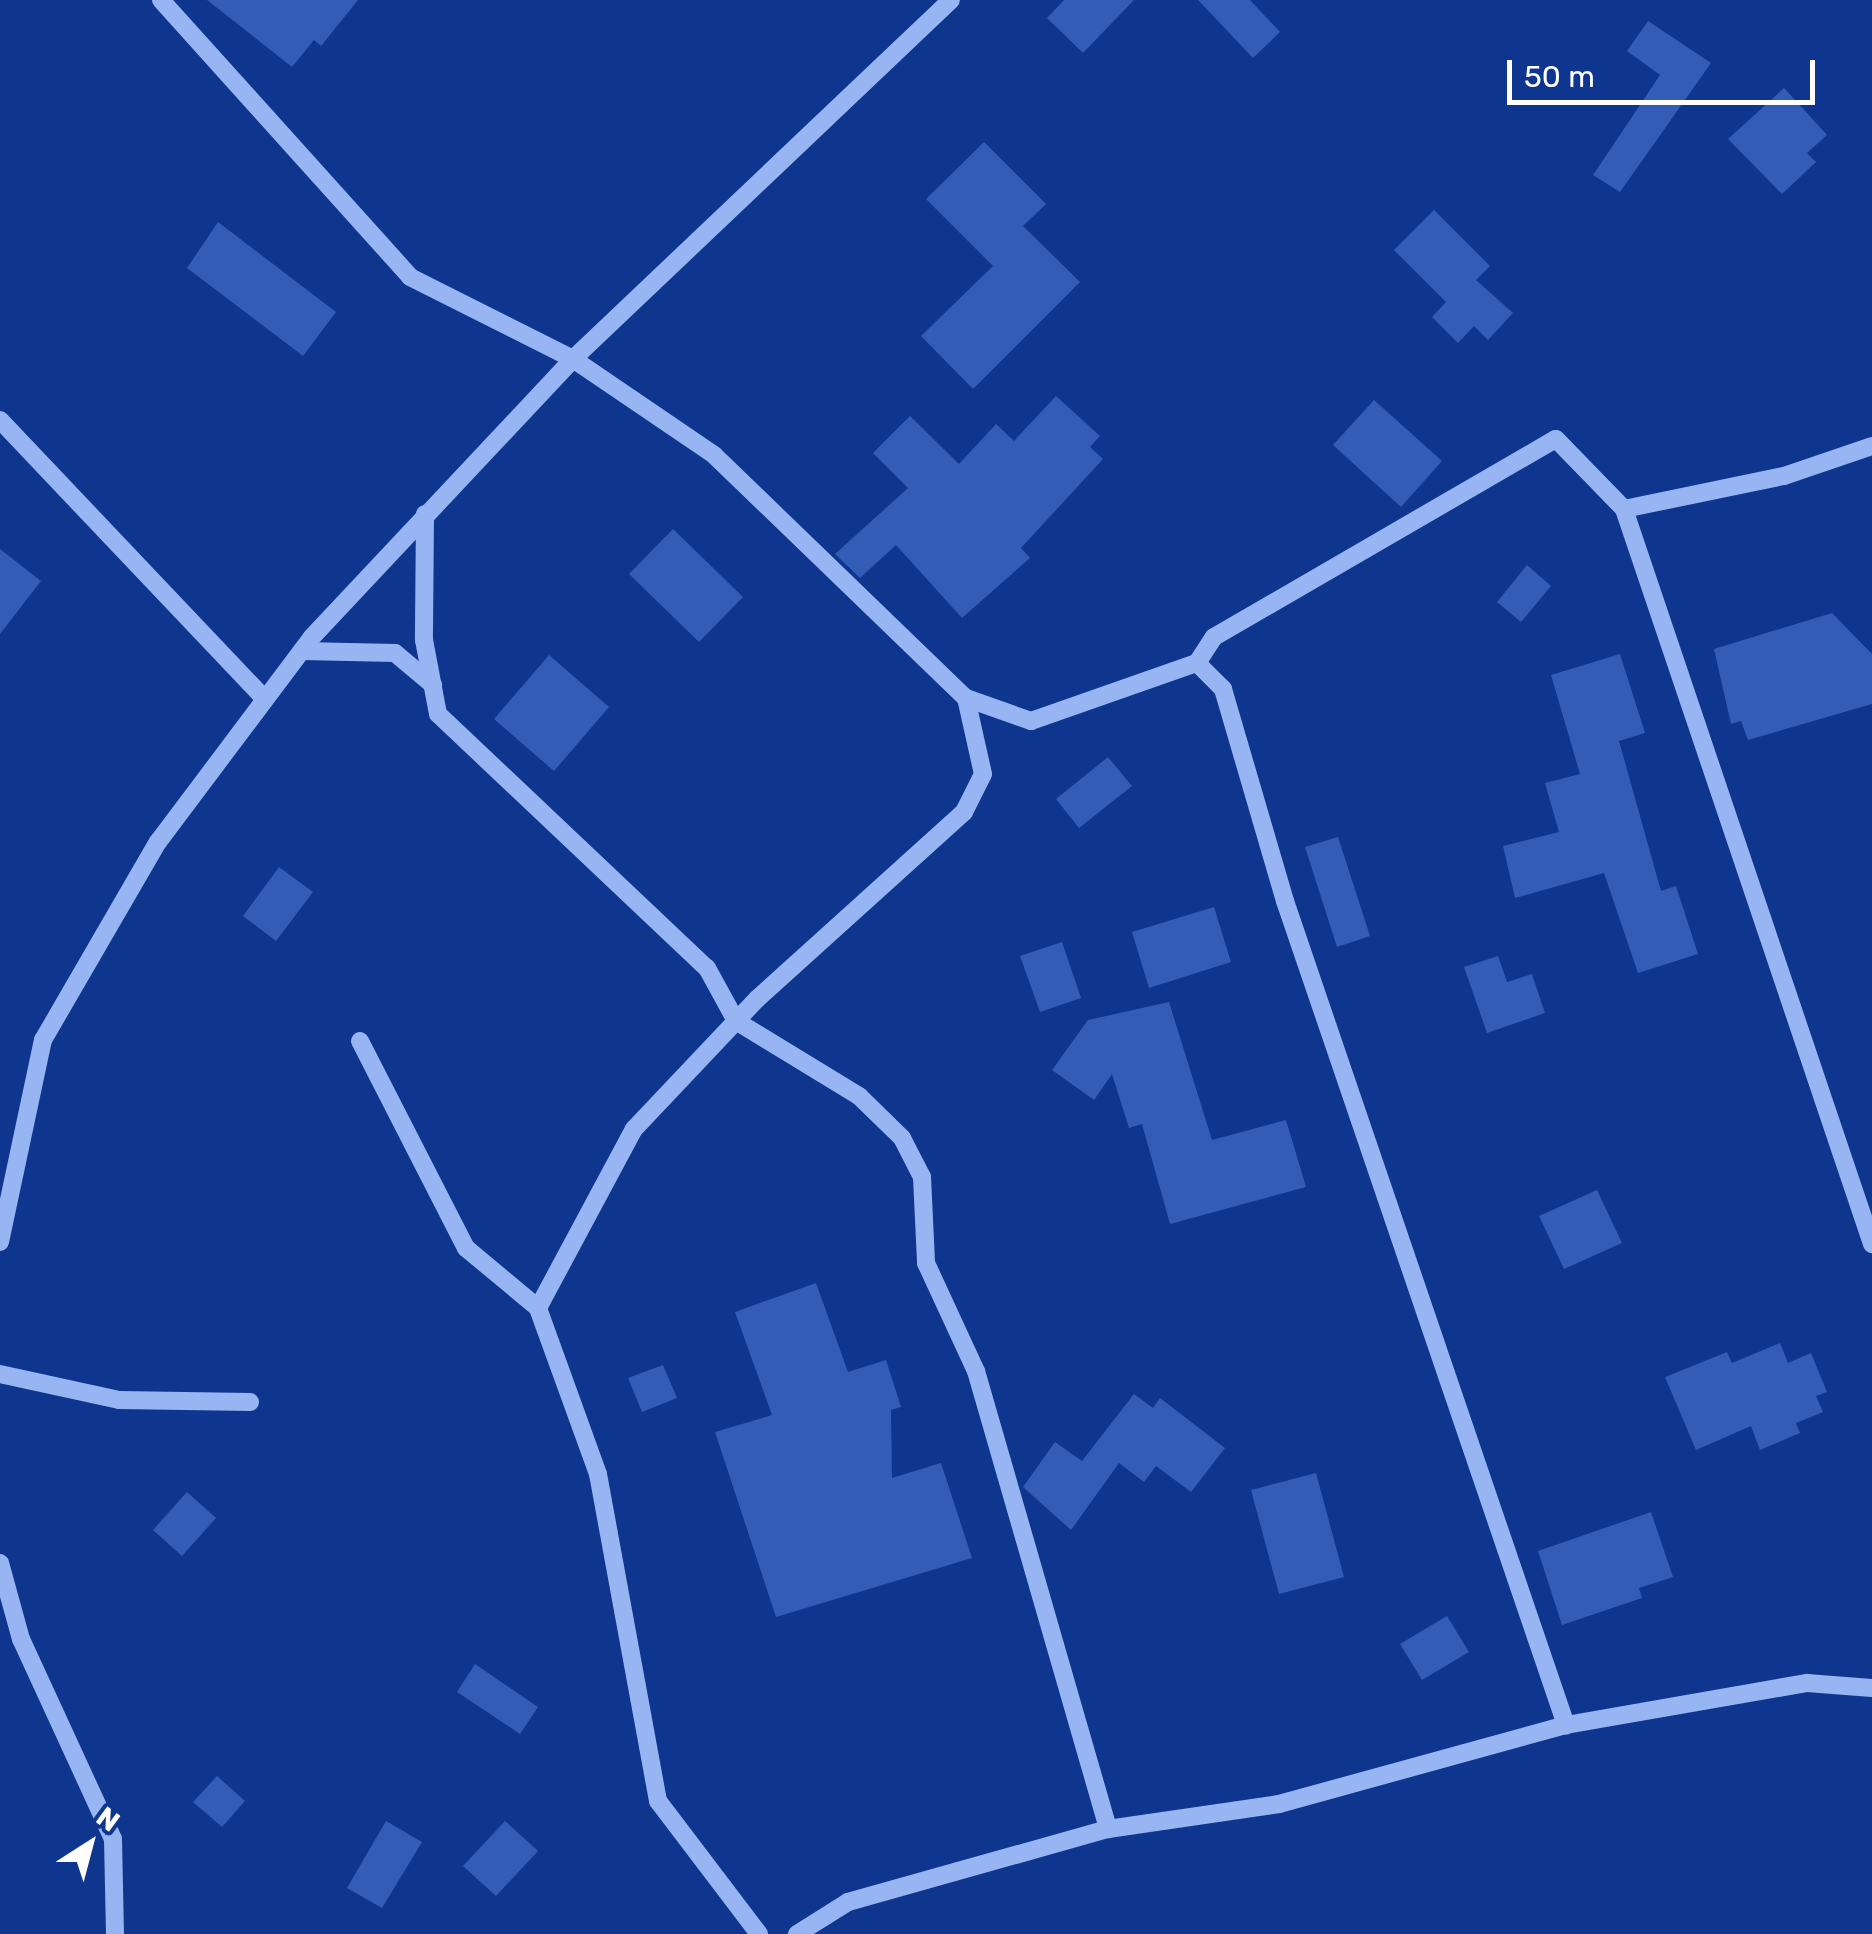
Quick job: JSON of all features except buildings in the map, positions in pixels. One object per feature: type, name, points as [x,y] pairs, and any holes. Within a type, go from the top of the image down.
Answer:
[{"type":"street","points":[[160,0],[410,277],[574,358],[714,456],[966,698],[1030,721],[1196,663],[1214,638],[1556,439],[1624,509],[1872,1244]]},
{"type":"street","points":[[0,1242],[43,1040],[158,842],[302,651],[425,514],[574,358],[951,0]]},
{"type":"street","points":[[0,420],[266,700]]},
{"type":"street","points":[[1624,509],[1784,476],[1872,446]]},
{"type":"street","points":[[425,514],[424,640],[438,714],[707,968],[736,1021],[859,1096],[902,1138],[922,1177],[926,1264],[976,1371],[1108,1829]]},
{"type":"street","points":[[302,651],[395,653],[432,685]]},
{"type":"street","points":[[1196,663],[1223,689],[1285,902],[1566,1726]]},
{"type":"street","points":[[538,1308],[634,1129],[736,1021],[964,812],[983,774],[966,698]]},
{"type":"street","points":[[360,1041],[466,1248],[538,1308],[598,1474],[658,1801],[759,1934]]},
{"type":"street","points":[[0,1374],[119,1400],[250,1402]]},
{"type":"street","points":[[0,1563],[21,1640],[113,1838],[115,1934]]},
{"type":"street","points":[[797,1934],[848,1902],[1108,1829],[1279,1804],[1566,1726],[1807,1683],[1872,1688]]}]
